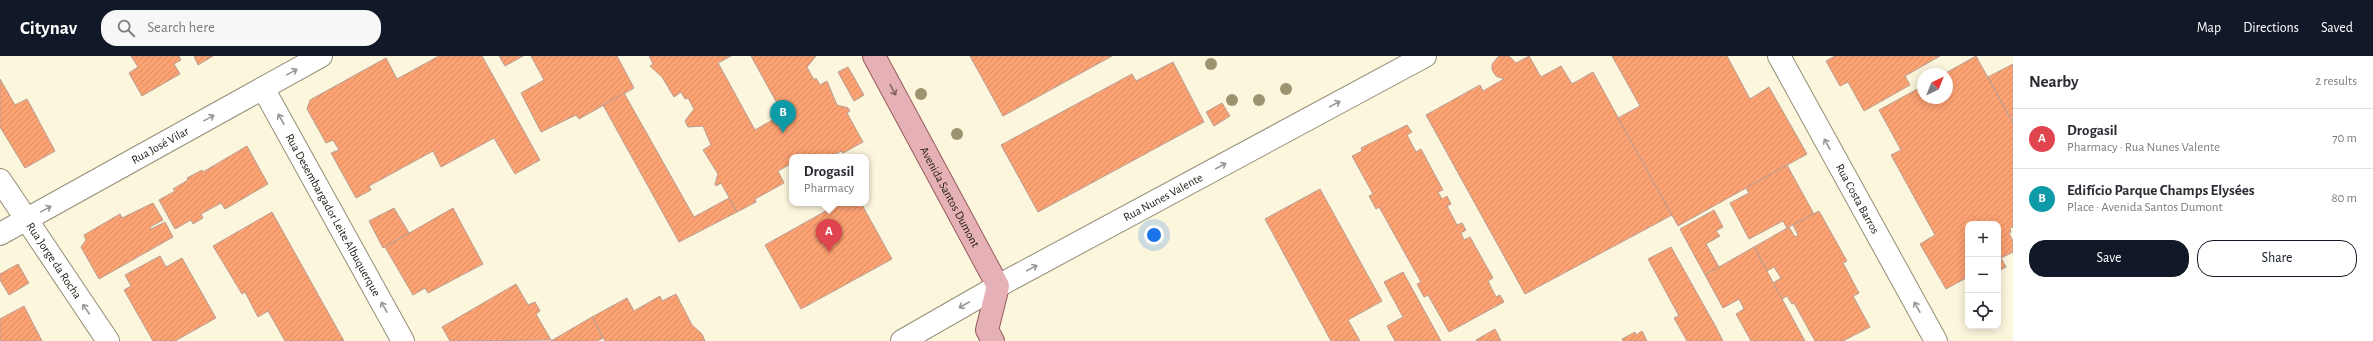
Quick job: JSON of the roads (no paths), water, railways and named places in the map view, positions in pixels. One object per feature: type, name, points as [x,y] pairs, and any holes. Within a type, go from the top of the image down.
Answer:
[{"type":"main road","name":"Avenida Santos Dumont","points":[[874,56],[998,286]]},
{"type":"main road","points":[[993,341],[987,330],[998,286]]},
{"type":"street","name":"Rua José Vilar","points":[[0,234],[321,56]]},
{"type":"street","name":"Rua Nunes Valente","points":[[902,341],[998,286],[1425,56]]},
{"type":"street","name":"Rua Costa Barros","points":[[1778,56],[1936,341]]},
{"type":"street","name":"Rua Desembargador Leite Albuquerque","points":[[263,88],[403,341]]},
{"type":"street","name":"Rua Jorge da Rocha","points":[[0,180],[108,341]]},
{"type":"place","name":"Edifício Parque Champs Elysées","points":[[783,133]]},
{"type":"place","name":"Drogasil","points":[[829,252]]}]
